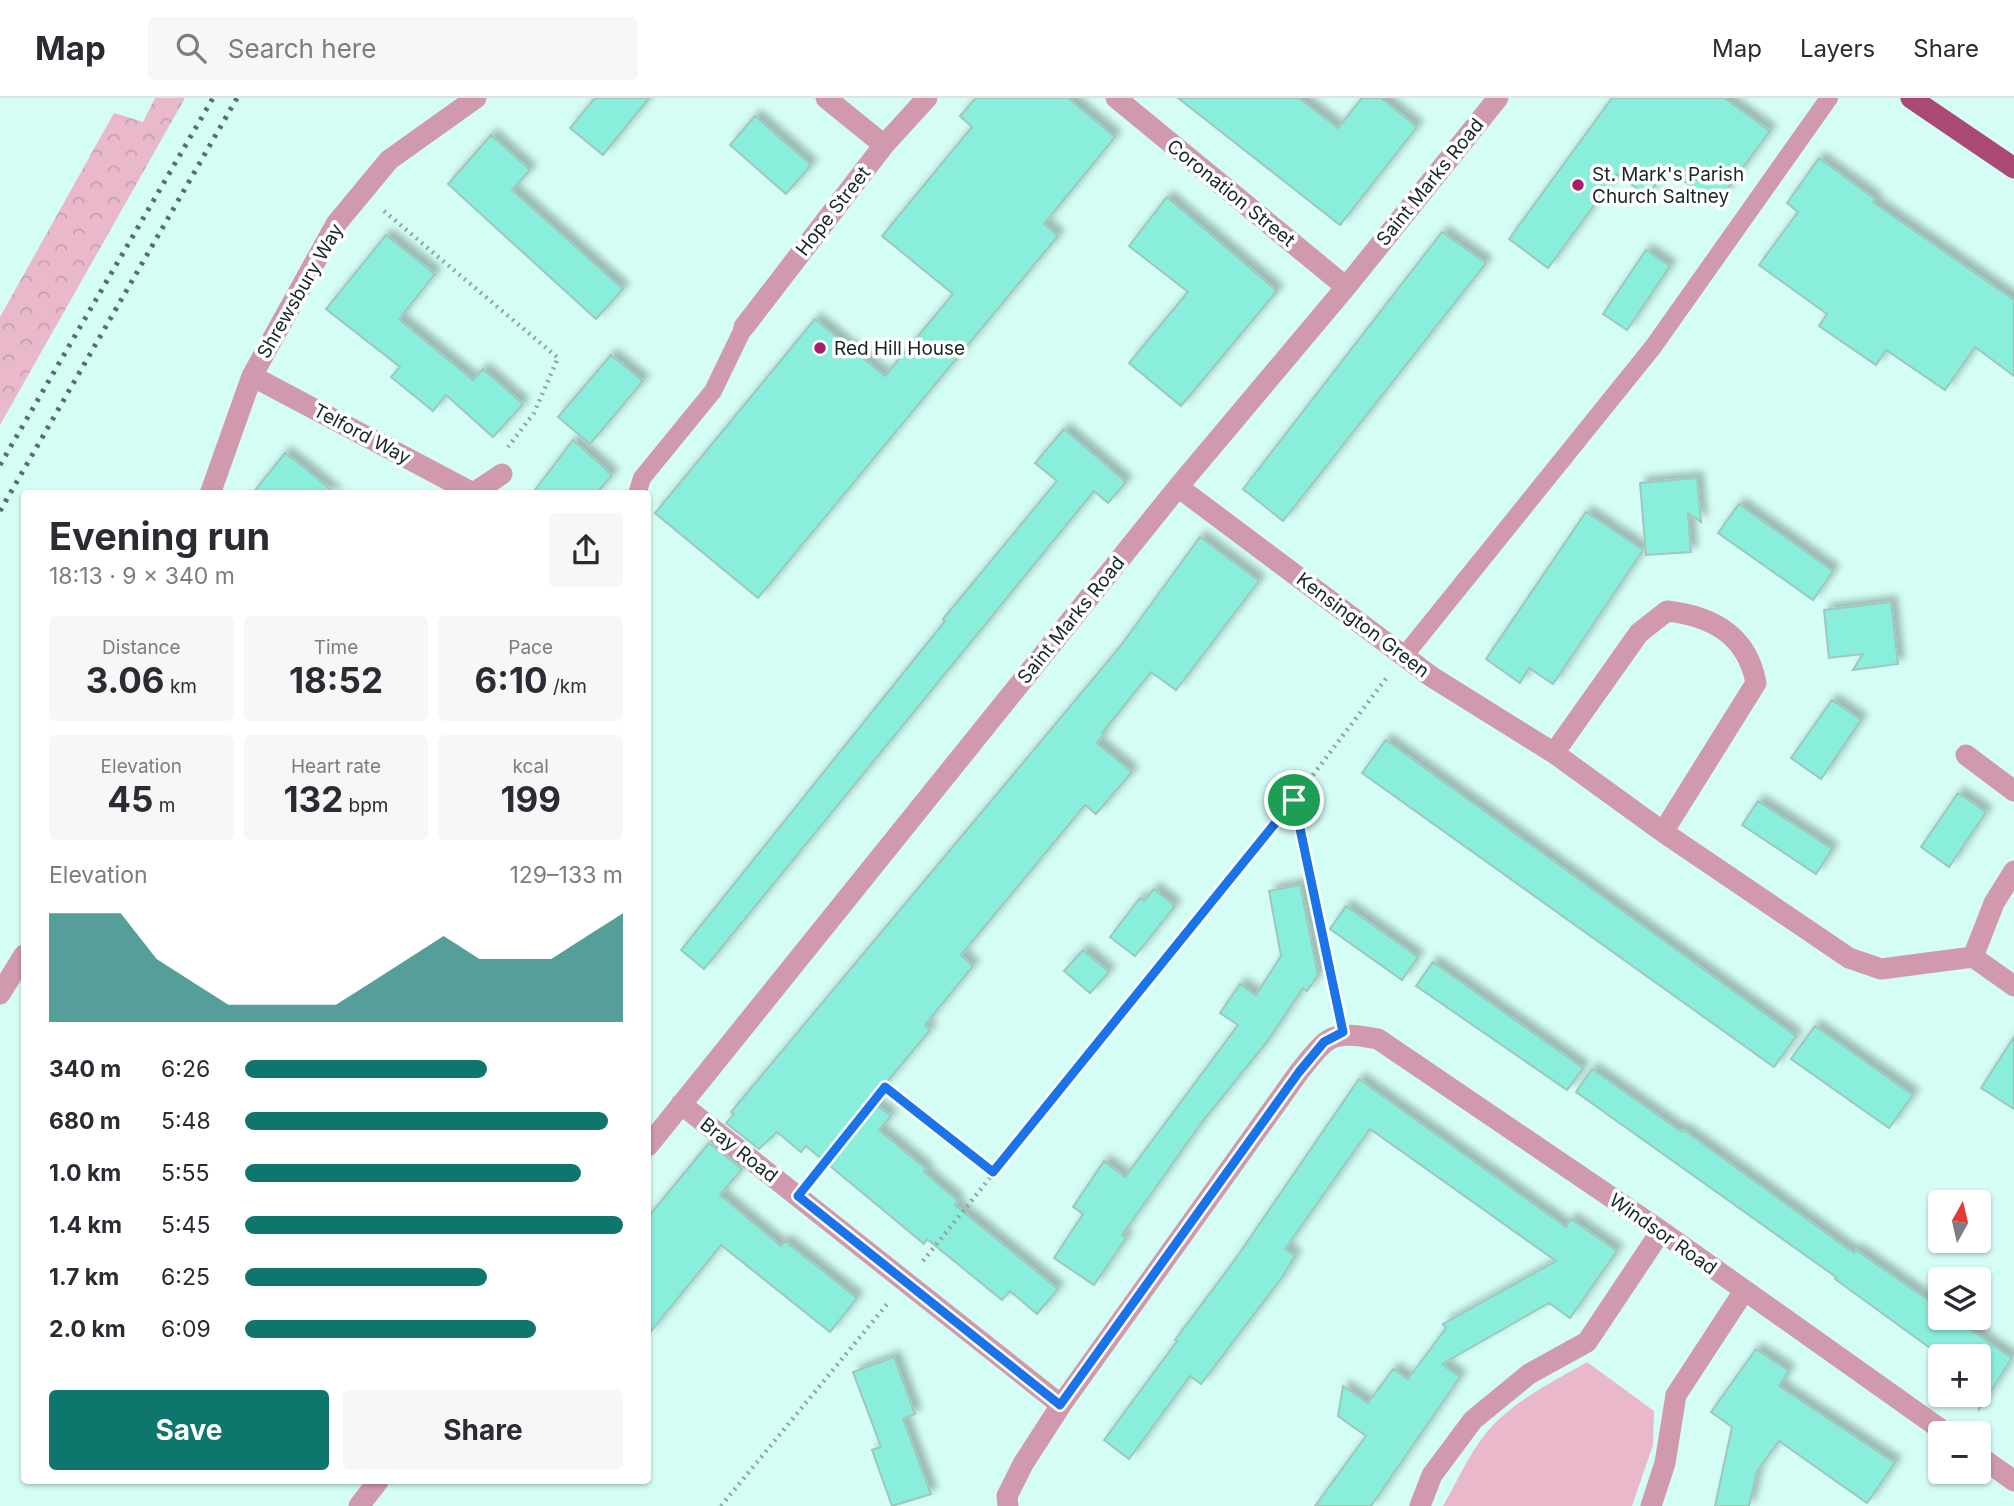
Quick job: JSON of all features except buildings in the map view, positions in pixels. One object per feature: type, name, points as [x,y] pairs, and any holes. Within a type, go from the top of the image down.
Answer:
[{"type":"main road","points":[[1911,98],[2014,168]]},
{"type":"street","name":"Shrewsbury Way","points":[[211,490],[252,376],[337,224],[389,160],[476,98]]},
{"type":"street","points":[[827,98],[884,145]]},
{"type":"street","name":"Hope Street","points":[[744,327],[884,145],[927,98]]},
{"type":"street","name":"Coronation Street","points":[[1116,98],[1346,287]]},
{"type":"street","name":"Saint Marks Road","points":[[651,1142],[1178,487],[1346,287],[1498,98]]},
{"type":"street","name":"Telford Way","points":[[252,376],[467,490]]},
{"type":"street","name":"Telford Way","points":[[478,490],[502,474]]},
{"type":"street","name":"Kensington Green","points":[[1178,487],[1432,677],[1554,753],[1663,832],[1849,958],[1881,969],[1973,957]]},
{"type":"street","points":[[1554,753],[1639,633],[1667,611],[1696,614],[1731,635],[1752,661],[1756,682],[1663,832]]},
{"type":"street","points":[[1966,755],[2014,791]]},
{"type":"street","points":[[2014,871],[1994,903],[1973,957],[2014,986]]},
{"type":"street","points":[[0,994],[21,960]]},
{"type":"street","points":[[1008,1506],[1007,1496],[1023,1464],[1060,1405],[1299,1072],[1324,1042],[1343,1032]]},
{"type":"street","name":"Windsor Road","points":[[1343,1032],[1378,1039],[1661,1231],[1929,1421]]},
{"type":"street","name":"Bray Road","points":[[681,1104],[1060,1405]]},
{"type":"street","points":[[1420,1506],[1432,1475],[1473,1420],[1529,1374],[1587,1342],[1661,1231]]},
{"type":"street","points":[[1651,1506],[1665,1463],[1676,1395],[1744,1291]]},
{"type":"street","points":[[1991,1465],[2014,1481]]},
{"type":"street","points":[[359,1506],[377,1484]]},
{"type":"lane","points":[[1404,656],[1653,347],[1829,98]]},
{"type":"lane","points":[[638,490],[642,478],[713,391],[744,327]]},
{"type":"path","points":[[362,192],[558,358],[534,413],[499,459],[502,474]]},
{"type":"path","points":[[721,1506],[906,1282],[1294,800],[1404,656]]},
{"type":"path","points":[[1294,800],[1343,1032]]},
{"type":"path","points":[[798,1196],[885,1087],[993,1172]]},
{"type":"green space","points":[[155,98],[185,98],[0,425],[0,317],[114,113],[143,122]]},
{"type":"green space","points":[[1587,1362],[1654,1411],[1653,1445],[1632,1506],[1443,1506],[1473,1451],[1500,1418],[1528,1397]]},
{"type":"railway","points":[[0,465],[213,98]]},
{"type":"railway","points":[[0,511],[237,98]]},
{"type":"place","name":"St. Mark's Parish Church Saltney","points":[[1578,185]]},
{"type":"place","name":"Red Hill House","points":[[820,348]]},
{"type":"route","points":[[1294,800],[1343,1032],[1324,1042],[1299,1072],[1060,1405],[798,1196],[885,1087],[993,1172],[1294,800]]}]
